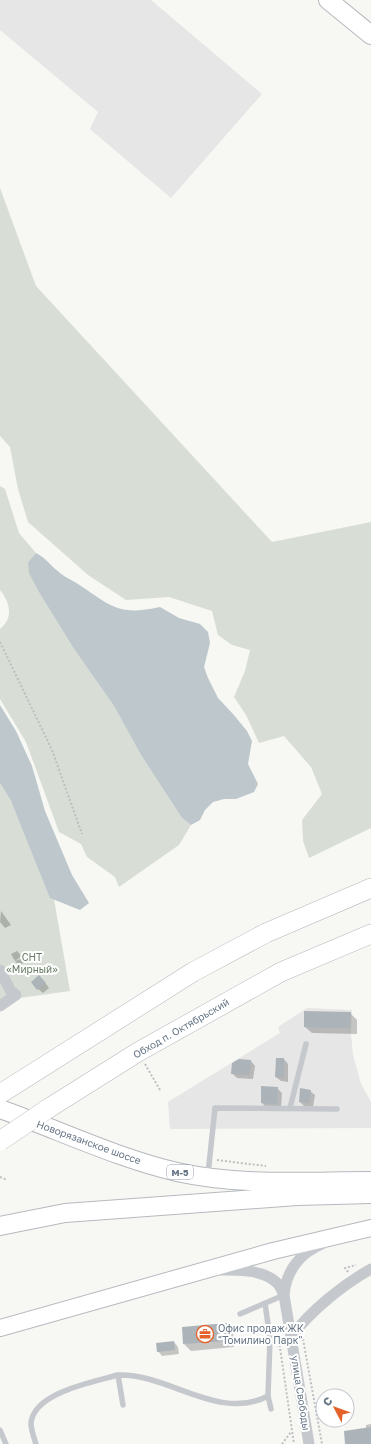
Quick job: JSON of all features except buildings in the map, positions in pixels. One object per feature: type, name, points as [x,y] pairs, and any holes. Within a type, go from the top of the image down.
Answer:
[{"type":"highway","points":[[3,1092],[116,1019],[193,972],[266,933],[371,888]]},
{"type":"highway","name":"Обход п. Октябрьский","points":[[0,1141],[138,1052],[213,1009],[281,972],[371,934]]},
{"type":"main road","points":[[328,0],[371,35]]},
{"type":"main road","name":"Новорязанское шоссе","points":[[0,1109],[125,1157],[178,1172],[243,1181],[370,1190]]},
{"type":"main road","points":[[0,1122],[120,1168],[153,1178],[212,1190],[296,1196]]},
{"type":"main road","points":[[0,1226],[65,1213],[370,1190]]},
{"type":"main road","points":[[0,1328],[273,1251],[371,1228]]},
{"type":"street","points":[[0,970],[10,990],[16,995],[0,1006]]},
{"type":"street","name":"улица Свободы","points":[[309,1444],[284,1295],[285,1284],[296,1263],[312,1248],[344,1234]]},
{"type":"street","points":[[292,1336],[301,1324],[316,1309],[371,1269]]},
{"type":"street","name":"улица Свободы","points":[[206,1270],[251,1272],[266,1276],[277,1282],[284,1295]]},
{"type":"lane","points":[[290,1108],[306,1044]]},
{"type":"lane","points":[[207,1177],[215,1108],[337,1108]]},
{"type":"lane","points":[[240,1314],[284,1295]]},
{"type":"lane","points":[[266,1303],[270,1339],[268,1396],[271,1409]]},
{"type":"lane","points":[[36,1444],[31,1424],[34,1413],[39,1406],[62,1392],[118,1375],[142,1377],[163,1382],[215,1402],[257,1401],[268,1396]]},
{"type":"lane","points":[[118,1375],[123,1405]]},
{"type":"lane","points":[[0,1430],[6,1444]]},
{"type":"path","points":[[0,642],[52,750],[82,834]]},
{"type":"path","points":[[138,1052],[160,1090]]},
{"type":"path","points":[[0,1177],[7,1180]]},
{"type":"path","points":[[301,1324],[322,1444]]},
{"type":"path","points":[[279,1341],[294,1444]]},
{"type":"path","points":[[282,1444],[292,1431]]},
{"type":"shaded area","points":[[0,0],[151,0],[262,94],[171,198],[90,129],[98,112],[0,30]]},
{"type":"shaded area","points":[[36,553],[43,557],[62,575],[117,608],[126,610],[146,610],[160,607],[179,618],[200,624],[208,632],[210,643],[204,667],[218,698],[247,731],[252,741],[248,764],[258,784],[254,792],[236,799],[224,799],[213,802],[205,810],[200,820],[191,825],[182,818],[141,755],[114,706],[74,649],[40,594],[29,573],[28,562]]},
{"type":"shaded area","points":[[0,705],[16,731],[32,766],[45,811],[72,875],[89,903],[80,910],[50,898],[11,801],[0,783]]},
{"type":"shaded area","points":[[307,1008],[352,1010],[351,1034],[353,1055],[361,1084],[371,1102],[371,1128],[170,1129],[168,1102],[280,1033],[278,1027]]},
{"type":"green space","points":[[0,188],[36,286],[272,542],[371,522],[371,828],[309,858],[303,841],[302,820],[322,794],[311,767],[284,736],[259,743],[246,715],[234,697],[245,671],[250,650],[232,645],[218,635],[212,611],[169,597],[126,600],[88,575],[28,522],[18,489],[10,447],[0,436]]},
{"type":"green space","points":[[0,486],[5,489],[19,533],[36,553],[28,562],[40,594],[74,649],[114,706],[141,755],[182,818],[191,825],[179,845],[119,887],[115,877],[87,857],[81,844],[59,832],[26,742],[0,699],[0,629],[7,620],[9,610],[6,600],[0,590]]},
{"type":"green space","name":"СНТ «Мирный»","points":[[0,783],[11,801],[54,899],[70,991],[13,999],[0,999]]},
{"type":"place","name":"Офис продаж ЖК \"Томилино Парк\"","points":[[205,1334]]}]
